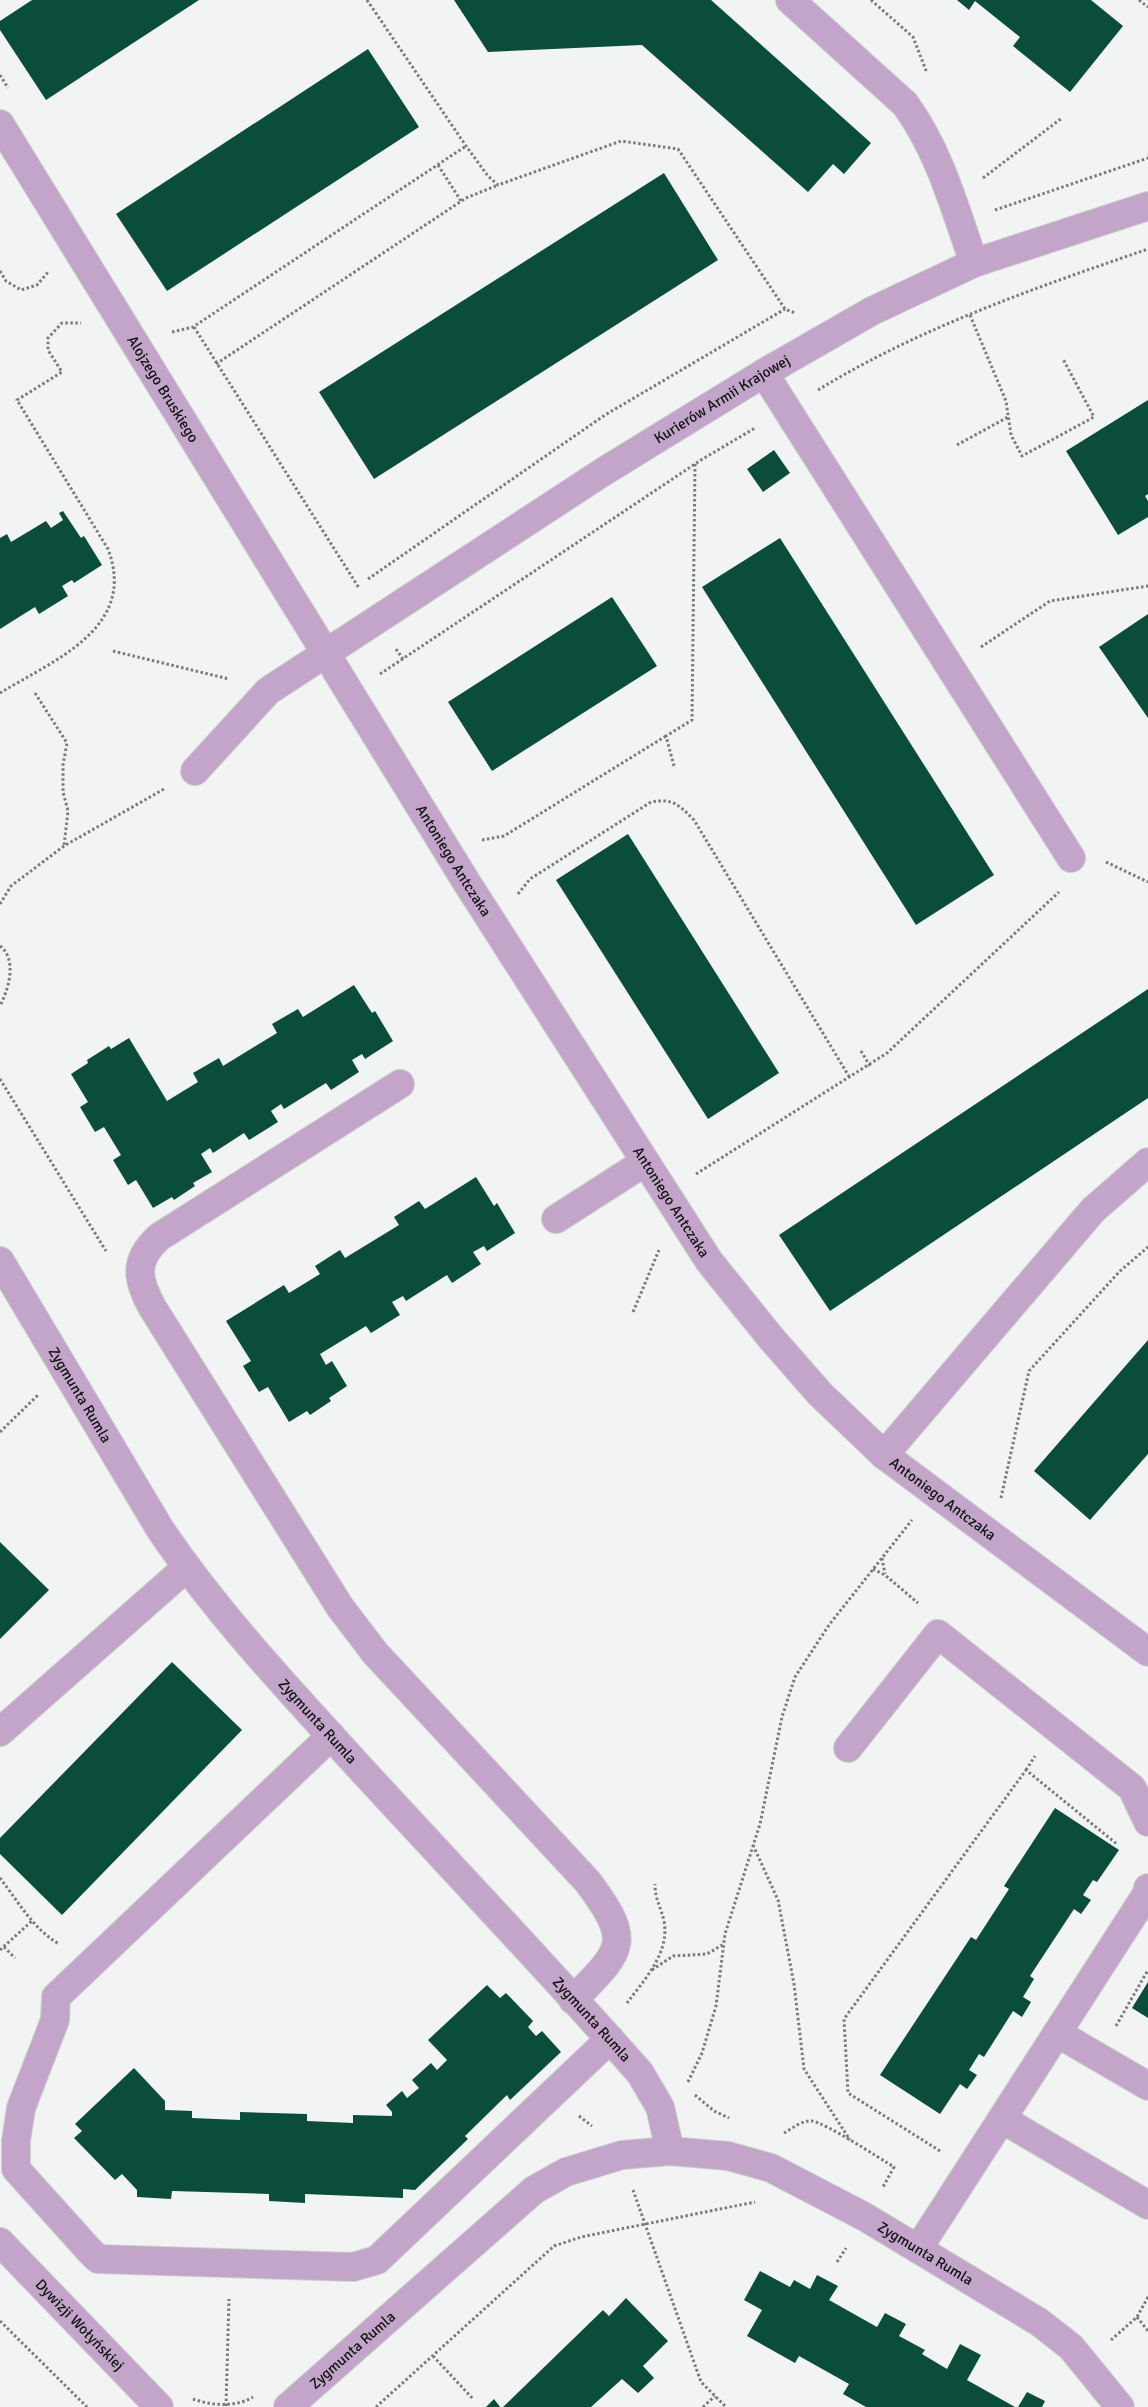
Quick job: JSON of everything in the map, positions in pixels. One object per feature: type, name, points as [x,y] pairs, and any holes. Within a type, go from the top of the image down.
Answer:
[{"type":"street","points":[[790,0],[905,104],[920,125],[952,202],[974,263]]},
{"type":"street","name":"Alojzego Bruskiego","points":[[0,124],[326,653]]},
{"type":"street","name":"Kurierów Armii Krajowej","points":[[196,771],[268,691],[603,472],[764,373],[872,312],[974,263],[1148,206]]},
{"type":"street","points":[[764,373],[1072,858]]},
{"type":"street","name":"Antoniego Antczaka","points":[[326,653],[467,883],[645,1162],[709,1261],[752,1316],[820,1394],[884,1455],[992,1536],[1145,1643]]},
{"type":"street","points":[[400,1084],[159,1237],[149,1246],[143,1258],[140,1270],[140,1284],[152,1307],[260,1484],[345,1614],[375,1653],[588,1882],[610,1911],[617,1934],[616,1947],[610,1962],[573,2000]]},
{"type":"street","points":[[556,1219],[645,1162]]},
{"type":"street","points":[[884,1455],[1093,1210],[1147,1163]]},
{"type":"street","name":"Zygmunta Rumla","points":[[0,1261],[160,1529],[207,1596],[331,1736],[640,2073],[660,2107],[670,2151]]},
{"type":"street","points":[[0,1732],[186,1568]]},
{"type":"street","points":[[848,1748],[938,1634],[1132,1788],[1148,1822]]},
{"type":"street","points":[[331,1736],[56,1997],[55,2020],[21,2108],[16,2141],[16,2169],[98,2259],[353,2267],[377,2260],[610,2039]]},
{"type":"street","points":[[918,2249],[1146,1896],[1148,1888]]},
{"type":"street","points":[[1057,2033],[1148,2086]]},
{"type":"street","points":[[1002,2119],[1148,2205]]},
{"type":"street","name":"Zygmunta Rumla","points":[[288,2407],[534,2190],[566,2172],[622,2155],[670,2151],[728,2156],[771,2168],[865,2217],[1039,2322],[1072,2347],[1120,2407]]},
{"type":"street","name":"Dywizji Wołyńskiej","points":[[0,2242],[159,2407]]},
{"type":"path","points":[[366,0],[466,146],[488,176],[498,185]]},
{"type":"path","points":[[871,0],[913,37],[930,81]]},
{"type":"path","points":[[1139,0],[1148,8]]},
{"type":"path","points":[[978,182],[1062,118]]},
{"type":"path","points":[[216,364],[461,201],[498,185],[621,141],[678,149],[785,309],[800,314]]},
{"type":"path","points":[[166,329],[174,333],[193,327],[466,146]]},
{"type":"path","points":[[991,212],[1148,158]]},
{"type":"path","points":[[438,165],[461,201]]},
{"type":"path","points":[[0,271],[6,281],[20,290],[37,285],[49,272],[49,256],[73,242]]},
{"type":"path","points":[[351,693],[695,464],[850,371],[970,315],[1027,291],[1148,249]]},
{"type":"path","points":[[307,622],[427,536],[606,415],[742,332],[785,309]]},
{"type":"path","points":[[970,315],[1006,401],[1011,435],[1022,456],[1094,417],[1063,359]]},
{"type":"path","points":[[0,693],[86,641],[106,615],[114,595],[114,564],[108,549],[17,400],[62,372],[48,350],[48,338],[62,323],[80,323],[86,326]]},
{"type":"path","points":[[193,327],[403,659]]},
{"type":"path","points":[[957,445],[1008,417]]},
{"type":"path","points":[[479,840],[504,836],[692,720],[695,464]]},
{"type":"path","points":[[951,667],[1050,601],[1148,586]]},
{"type":"path","points":[[113,650],[268,691]]},
{"type":"path","points":[[35,693],[67,742],[63,765],[63,792],[68,811],[64,846]]},
{"type":"path","points":[[666,736],[674,766]]},
{"type":"path","points":[[0,904],[11,886],[64,846],[196,771]]},
{"type":"path","points":[[514,898],[530,879],[651,802],[664,800],[680,805],[694,820],[850,1078]]},
{"type":"path","points":[[1099,866],[1107,862],[1148,882]]},
{"type":"path","points":[[695,1175],[888,1053],[1061,891]]},
{"type":"path","points":[[0,946],[9,960],[9,981],[0,1006]]},
{"type":"path","points":[[861,1050],[870,1066]]},
{"type":"path","points":[[0,1079],[123,1278],[140,1284]]},
{"type":"path","points":[[992,1536],[1030,1371],[1120,1271],[1148,1246]]},
{"type":"path","points":[[633,1312],[650,1275]]},
{"type":"path","points":[[0,1432],[65,1369]]},
{"type":"path","points":[[688,2089],[684,2084],[702,2053],[716,2006],[724,1944],[738,1888],[760,1824],[782,1717],[795,1677],[829,1625],[901,1534]]},
{"type":"path","points":[[882,1558],[885,1575]]},
{"type":"path","points":[[874,1569],[885,1575],[920,1605],[938,1634]]},
{"type":"path","points":[[970,2170],[848,2093],[844,2019],[1026,1770],[1122,1848]]},
{"type":"path","points":[[753,1844],[778,1900],[794,1984],[804,2069],[850,2140]]},
{"type":"path","points":[[0,1878],[50,1939],[62,1946]]},
{"type":"path","points":[[0,1950],[33,1920]]},
{"type":"path","points":[[652,1970],[673,1956],[707,1954],[724,1944]]},
{"type":"path","points":[[4,1947],[15,1958]]},
{"type":"path","points":[[1098,2057],[1148,1970]]},
{"type":"path","points":[[692,2093],[714,2111],[736,2121]]},
{"type":"path","points":[[780,2136],[801,2122],[813,2121],[850,2140],[894,2167],[837,2262]]},
{"type":"path","points":[[631,2183],[701,2382],[726,2407]]},
{"type":"path","points":[[376,2407],[554,2246],[581,2237],[762,2201]]},
{"type":"path","points":[[226,2406],[230,2264]]},
{"type":"path","points":[[1085,2363],[1136,2317],[1148,2297]]},
{"type":"path","points":[[1136,2317],[1148,2331]]},
{"type":"path","points":[[0,2321],[87,2407]]},
{"type":"path","points":[[433,2356],[473,2399]]},
{"type":"path","points":[[703,2407],[715,2396]]},
{"type":"building","points":[[32,0],[199,0],[46,100],[0,30],[0,21]]},
{"type":"building","points":[[454,0],[711,0],[871,143],[844,174],[833,164],[808,192],[642,45],[488,52]]},
{"type":"building","points":[[957,0],[1091,0],[1123,26],[1070,92],[1013,46],[1020,37],[975,1],[969,10]]},
{"type":"building","points":[[368,49],[419,127],[167,291],[116,214]]},
{"type":"building","points":[[664,173],[718,260],[374,479],[319,392]]},
{"type":"building","points":[[1148,400],[1148,494],[1145,496],[1148,501],[1148,517],[1118,535],[1066,451]]},
{"type":"building","points":[[774,450],[790,473],[763,492],[747,469]]},
{"type":"building","points":[[63,511],[81,538],[84,536],[102,565],[74,583],[72,580],[62,586],[68,596],[39,614],[35,607],[0,629],[0,538],[7,534],[11,542],[46,521],[51,528],[63,520],[59,513]]},
{"type":"building","points":[[780,538],[994,875],[916,925],[702,587]]},
{"type":"building","points":[[612,597],[657,666],[492,771],[448,702]]},
{"type":"building","points":[[1148,614],[1148,718],[1099,647]]},
{"type":"building","points":[[628,834],[779,1073],[708,1119],[556,880]]},
{"type":"building","points":[[354,985],[372,1013],[375,1011],[393,1041],[365,1059],[362,1054],[352,1060],[359,1072],[331,1090],[326,1083],[284,1109],[281,1104],[271,1111],[278,1122],[249,1140],[244,1133],[213,1153],[210,1148],[201,1154],[212,1172],[193,1183],[195,1186],[174,1200],[172,1197],[153,1208],[136,1180],[128,1185],[113,1160],[121,1155],[104,1127],[95,1132],[80,1107],[88,1102],[71,1074],[88,1063],[87,1060],[109,1046],[111,1049],[129,1038],[167,1101],[198,1082],[193,1073],[219,1058],[223,1066],[277,1033],[272,1024],[298,1009],[303,1017]]},
{"type":"building","points":[[1148,989],[1148,1098],[830,1311],[779,1235]]},
{"type":"building","points":[[476,1177],[494,1206],[497,1203],[515,1233],[487,1251],[484,1246],[473,1252],[481,1264],[452,1283],[447,1275],[406,1301],[403,1296],[392,1302],[400,1315],[371,1333],[366,1326],[320,1354],[326,1365],[332,1361],[347,1386],[329,1398],[331,1401],[310,1415],[307,1411],[289,1422],[268,1387],[259,1392],[243,1366],[251,1361],[226,1321],[284,1285],[289,1293],[320,1274],[315,1266],[340,1250],[345,1258],[399,1225],[394,1217],[419,1201],[425,1209]]},
{"type":"building","points":[[1148,1340],[1148,1454],[1090,1520],[1034,1471]]},
{"type":"building","points":[[0,1542],[49,1590],[0,1639]]},
{"type":"building","points":[[172,1662],[242,1730],[62,1915],[0,1854],[0,1838]]},
{"type":"building","points":[[1055,1808],[1119,1850],[1097,1882],[1093,1880],[1083,1895],[1091,1900],[1081,1914],[1074,1909],[1030,1976],[1034,1979],[1023,1997],[1031,2002],[1022,2017],[1013,2011],[984,2057],[979,2054],[969,2070],[977,2075],[967,2089],[960,2084],[940,2114],[880,2075],[971,1937],[976,1940],[1009,1889],[1004,1886]]},
{"type":"building","points":[[1148,1982],[1148,2018],[1132,2008]]},
{"type":"building","points":[[487,1985],[500,1998],[506,1993],[533,2021],[528,2027],[536,2036],[542,2031],[561,2052],[510,2100],[507,2095],[465,2136],[468,2139],[415,2190],[403,2189],[403,2198],[305,2194],[305,2203],[269,2201],[269,2194],[172,2191],[171,2199],[137,2197],[137,2190],[122,2174],[115,2180],[74,2138],[82,2131],[75,2124],[134,2068],[165,2101],[165,2110],[192,2111],[192,2118],[240,2120],[240,2112],[307,2114],[307,2121],[353,2123],[353,2115],[392,2116],[392,2112],[386,2105],[402,2091],[407,2098],[419,2088],[412,2080],[431,2063],[437,2070],[447,2060],[428,2040]]},
{"type":"building","points":[[760,2271],[790,2287],[794,2280],[810,2289],[817,2275],[838,2286],[829,2300],[877,2327],[885,2313],[906,2324],[899,2336],[925,2350],[922,2354],[947,2369],[960,2344],[981,2355],[967,2380],[1015,2407],[866,2407],[843,2394],[849,2384],[799,2356],[795,2363],[747,2336],[762,2310],[744,2300]]},
{"type":"building","points":[[626,2298],[668,2341],[643,2366],[654,2378],[638,2393],[622,2379],[591,2407],[503,2407],[603,2310],[609,2316]]},
{"type":"building","points":[[1027,2392],[1045,2401],[1042,2407],[1018,2407]]},
{"type":"building","points":[[494,2399],[500,2407],[486,2407]]}]
